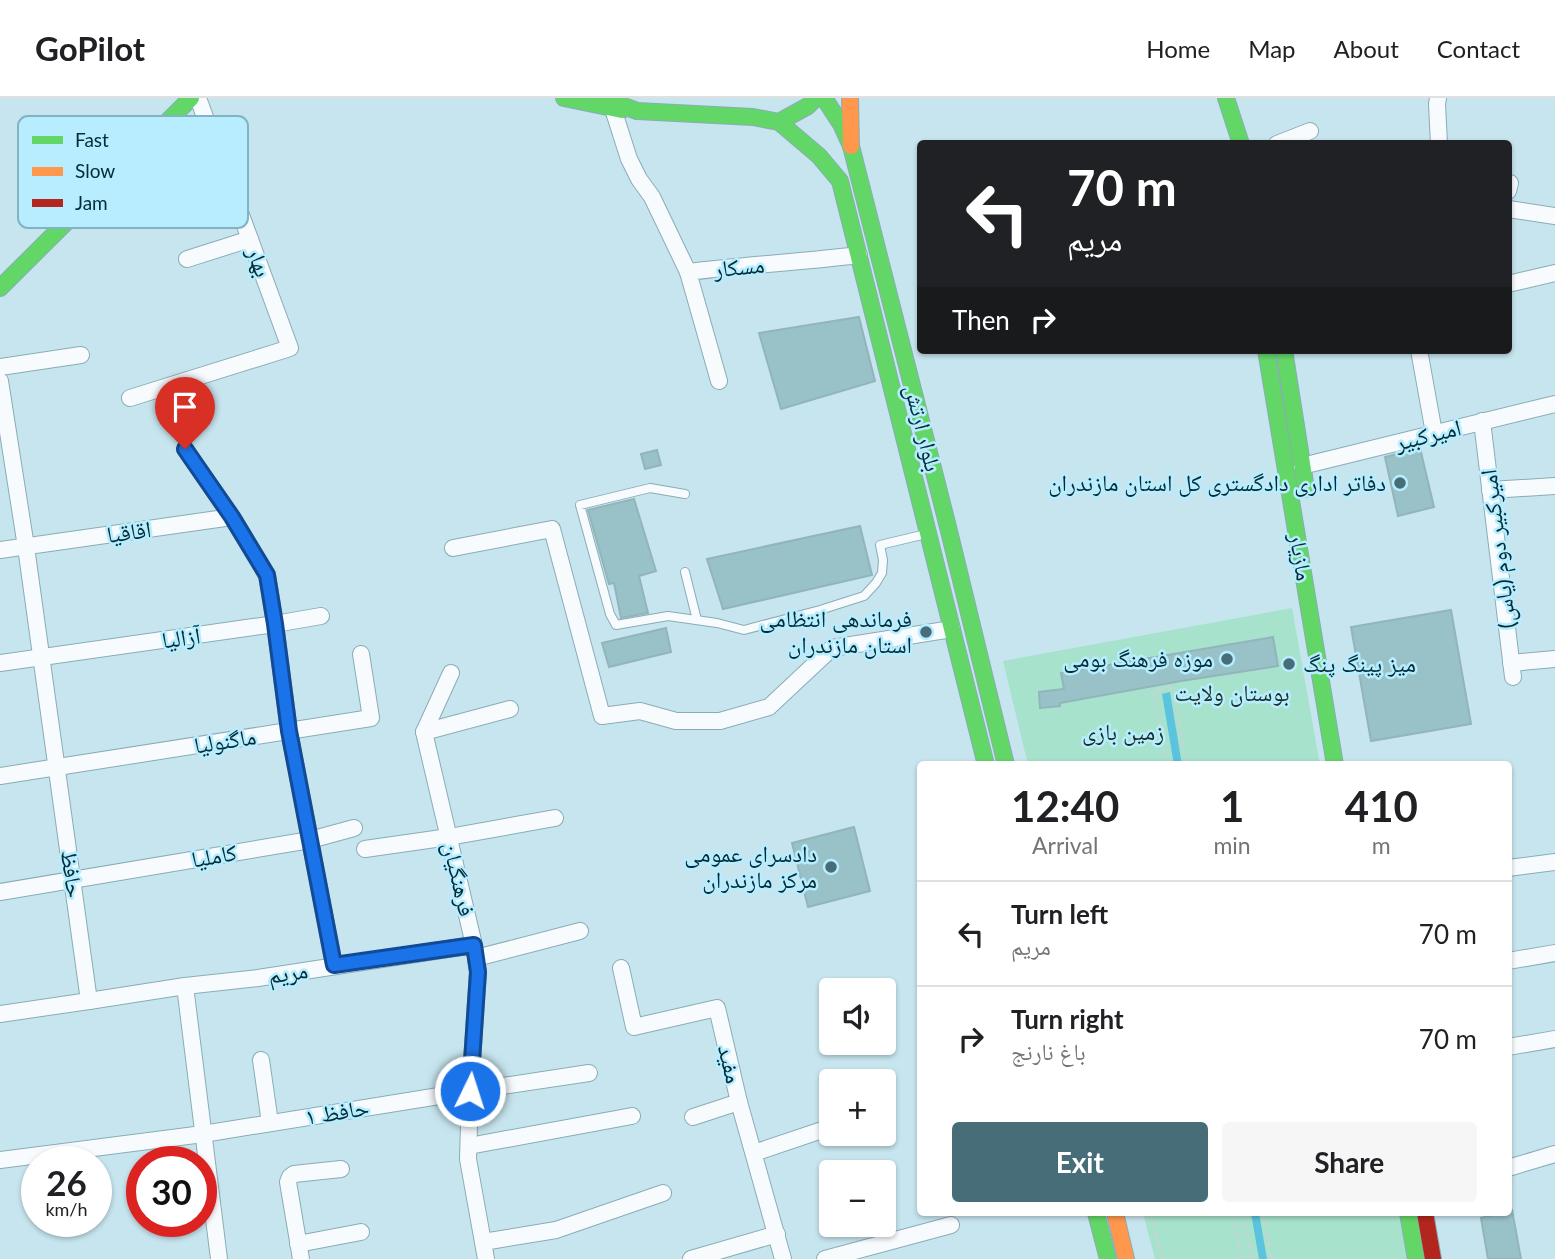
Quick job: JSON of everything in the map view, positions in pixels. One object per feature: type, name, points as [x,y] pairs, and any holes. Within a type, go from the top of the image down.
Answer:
[{"type":"main road","points":[[173,116],[191,98]]},
{"type":"main road","points":[[564,98],[637,111],[773,120],[801,111],[816,98]]},
{"type":"main road","name":"بلوار ارتش","points":[[824,98],[851,146],[1005,761]]},
{"type":"main road","points":[[850,98],[851,146]]},
{"type":"main road","points":[[1226,98],[1240,140]]},
{"type":"main road","points":[[773,120],[776,104]]},
{"type":"main road","name":"بلوار ارتش","points":[[773,120],[826,161],[840,181],[985,761]]},
{"type":"main road","points":[[0,288],[60,228]]},
{"type":"main road","name":"مازیار","points":[[1267,354],[1317,605],[1335,761]]},
{"type":"main road","name":"مازیار","points":[[1285,354],[1309,508]]},
{"type":"main road","points":[[929,534],[948,529]]},
{"type":"main road","points":[[952,629],[971,624]]},
{"type":"main road","points":[[1098,1216],[1108,1259]]},
{"type":"main road","points":[[1116,1216],[1126,1259]]},
{"type":"main road","points":[[1409,1216],[1416,1259]]},
{"type":"main road","points":[[1426,1216],[1433,1259]]},
{"type":"street","name":"بهار","points":[[198,98],[205,116]]},
{"type":"street","points":[[1438,98],[1439,140]]},
{"type":"street","points":[[608,104],[629,159],[652,198],[688,272]]},
{"type":"street","points":[[1287,140],[1310,131]]},
{"type":"street","points":[[1512,210],[1555,216]]},
{"type":"street","name":"بهار","points":[[130,398],[290,348],[246,228]]},
{"type":"street","points":[[187,259],[250,239]]},
{"type":"street","name":"مسکار","points":[[719,381],[688,272],[859,255]]},
{"type":"street","points":[[1512,283],[1555,273]]},
{"type":"street","points":[[1420,354],[1434,433]]},
{"type":"street","points":[[0,367],[81,355]]},
{"type":"street","name":"حافظ","points":[[0,381],[3,425],[26,547],[89,1001]]},
{"type":"street","name":"امیرکبیر","points":[[1302,466],[1555,404]]},
{"type":"street","name":"امیرکبیر دوم (یاس)","points":[[1482,421],[1512,670],[1555,659]]},
{"type":"street","points":[[185,449],[232,517],[267,575],[289,731],[334,965]]},
{"type":"street","points":[[1490,490],[1555,486]]},
{"type":"street","name":"اقاقیا","points":[[0,550],[232,517]]},
{"type":"street","points":[[453,548],[552,529],[602,716],[640,711],[676,720],[720,722],[769,707],[832,648],[952,629]]},
{"type":"street","name":"آزالیا","points":[[0,663],[321,616]]},
{"type":"street","name":"ماگنولیا","points":[[0,776],[371,718],[361,654]]},
{"type":"street","points":[[424,732],[451,673]]},
{"type":"street","points":[[424,732],[510,709]]},
{"type":"street","name":"فرهنگیان","points":[[424,732],[478,972],[468,1159],[486,1259]]},
{"type":"street","points":[[365,849],[555,818]]},
{"type":"street","name":"کاملیا","points":[[0,892],[310,840],[354,828]]},
{"type":"street","points":[[1512,868],[1555,862]]},
{"type":"street","name":"مریم","points":[[185,986],[258,978],[334,965],[475,951],[580,932]]},
{"type":"street","points":[[1512,960],[1555,953]]},
{"type":"street","name":"مفید","points":[[621,968],[634,1027],[717,1008],[739,1102],[783,1259]]},
{"type":"street","points":[[0,1014],[185,986],[219,1259]]},
{"type":"street","points":[[1512,1046],[1555,1039]]},
{"type":"street","points":[[261,1060],[270,1123]]},
{"type":"street","name":"حافظ ۱","points":[[0,1160],[203,1134],[589,1073]]},
{"type":"street","points":[[693,1117],[739,1102]]},
{"type":"street","points":[[469,1146],[632,1116]]},
{"type":"street","points":[[754,1153],[819,1132]]},
{"type":"street","points":[[1513,1167],[1555,1154]]},
{"type":"street","points":[[341,1169],[294,1174],[290,1177],[288,1182],[299,1251],[361,1231]]},
{"type":"street","points":[[483,1242],[556,1230],[663,1193]]},
{"type":"street","points":[[825,1259],[951,1225]]},
{"type":"street","points":[[691,1259],[776,1234]]},
{"type":"lane","points":[[685,494],[650,488],[580,505],[610,614],[616,625],[668,616],[744,630],[820,610],[864,596],[876,583],[882,573],[880,545],[929,534]]},
{"type":"lane","points":[[685,572],[697,620]]},
{"type":"path","points":[[1166,761],[1154,690],[1174,687],[1185,761]]},
{"type":"path","points":[[1151,1216],[1162,1259]]},
{"type":"path","points":[[1234,1216],[1241,1259]]},
{"type":"path","points":[[1245,1216],[1252,1259]]},
{"type":"path","points":[[1264,1216],[1271,1259]]},
{"type":"green space","name":"بوستان ولایت","points":[[1292,608],[1319,761],[1027,761],[1003,661]]},
{"type":"green space","points":[[1144,1216],[1401,1216],[1409,1259],[1155,1259]]},
{"type":"water","points":[[1170,692],[1181,761],[1173,761],[1162,694]]},
{"type":"water","points":[[1252,1216],[1260,1216],[1267,1259],[1259,1259]]},
{"type":"building","points":[[859,317],[875,381],[781,409],[759,333]]},
{"type":"building","name":"دفاتر اداری دادگستری کل استان مازندران","points":[[1420,448],[1434,507],[1398,516],[1385,457]]},
{"type":"building","points":[[657,450],[661,465],[645,469],[641,454]]},
{"type":"building","points":[[634,499],[656,571],[639,576],[648,613],[621,618],[614,583],[609,584],[588,510]]},
{"type":"building","points":[[860,526],[872,575],[723,609],[707,559]]},
{"type":"building","points":[[1451,610],[1471,724],[1371,741],[1351,627]]},
{"type":"building","points":[[666,628],[671,652],[609,667],[602,643]]},
{"type":"building","points":[[1273,637],[1278,666],[1040,708],[1039,692],[1064,689],[1061,673]]},
{"type":"building","name":"دادسرای عمومی مرکز مازندران","points":[[854,827],[870,891],[808,907],[792,843]]},
{"type":"building","points":[[1512,1210],[1521,1259],[1488,1259],[1481,1218],[1512,1216]]},
{"type":"traffic: fast","points":[[173,116],[191,98]]},
{"type":"traffic: fast","points":[[564,98],[622,110]]},
{"type":"traffic: fast","points":[[603,98],[637,111],[753,117],[779,122],[808,106],[816,98]]},
{"type":"traffic: fast","points":[[824,98],[851,146],[1005,761]]},
{"type":"traffic: fast","points":[[1226,98],[1240,140]]},
{"type":"traffic: fast","points":[[779,122],[819,156],[840,181],[985,761]]},
{"type":"traffic: fast","points":[[0,288],[60,228]]},
{"type":"traffic: fast","points":[[1267,354],[1334,761]]},
{"type":"traffic: fast","points":[[1285,354],[1306,489]]},
{"type":"traffic: fast","points":[[1097,1216],[1108,1259]]},
{"type":"traffic: fast","points":[[1409,1216],[1416,1259]]},
{"type":"traffic: slow","points":[[850,98],[851,146]]},
{"type":"traffic: slow","points":[[1116,1216],[1126,1259]]},
{"type":"traffic: jam","points":[[1426,1216],[1433,1259]]},
{"type":"place","name":"دفاتر اداری دادگستری کل استان مازندران","points":[[1400,483]]},
{"type":"place","name":"فرماندهی انتظامی استان مازندران","points":[[926,632]]},
{"type":"place","name":"موزه فرهنگ بومی","points":[[1227,659]]},
{"type":"place","name":"میز پینگ پنگ","points":[[1289,664]]},
{"type":"place","name":"دادسرای عمومی مرکز مازندران","points":[[831,867]]},
{"type":"route","points":[[185,449],[232,517],[267,575],[289,731],[334,965],[474,945],[478,972],[470,1091]]},
{"type":"park label","name":"زمین بازی","points":[[1123,732]]}]
